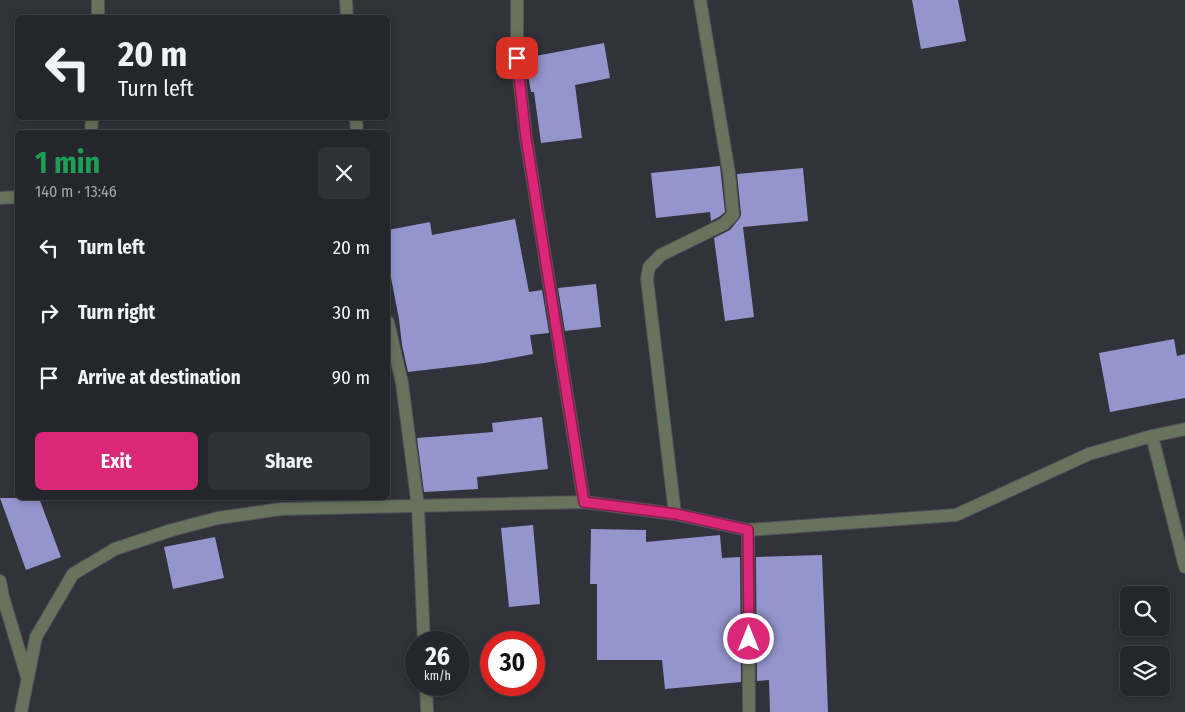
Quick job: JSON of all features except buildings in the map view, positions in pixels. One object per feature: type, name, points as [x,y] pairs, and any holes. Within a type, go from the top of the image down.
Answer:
[{"type":"street","points":[[98,0],[98,15]]},
{"type":"street","points":[[346,0],[347,15]]},
{"type":"street","points":[[517,0],[517,58],[526,138],[584,502]]},
{"type":"street","points":[[676,514],[647,279],[649,267],[661,255],[724,224],[733,215],[730,174],[700,0]]},
{"type":"street","points":[[0,198],[15,197]]},
{"type":"street","points":[[390,331],[402,382],[418,506],[424,631]]},
{"type":"street","points":[[21,712],[36,637],[73,574],[115,549],[172,530],[218,518],[281,509],[584,502],[676,514],[748,530],[956,515],[1089,454],[1152,436],[1185,429]]},
{"type":"street","points":[[1152,436],[1185,567]]},
{"type":"street","points":[[748,530],[749,712]]},
{"type":"street","points":[[0,581],[28,680]]},
{"type":"street","points":[[426,696],[427,712]]},
{"type":"route","points":[[517,58],[526,138],[584,502],[676,514],[748,530],[749,639]]}]
